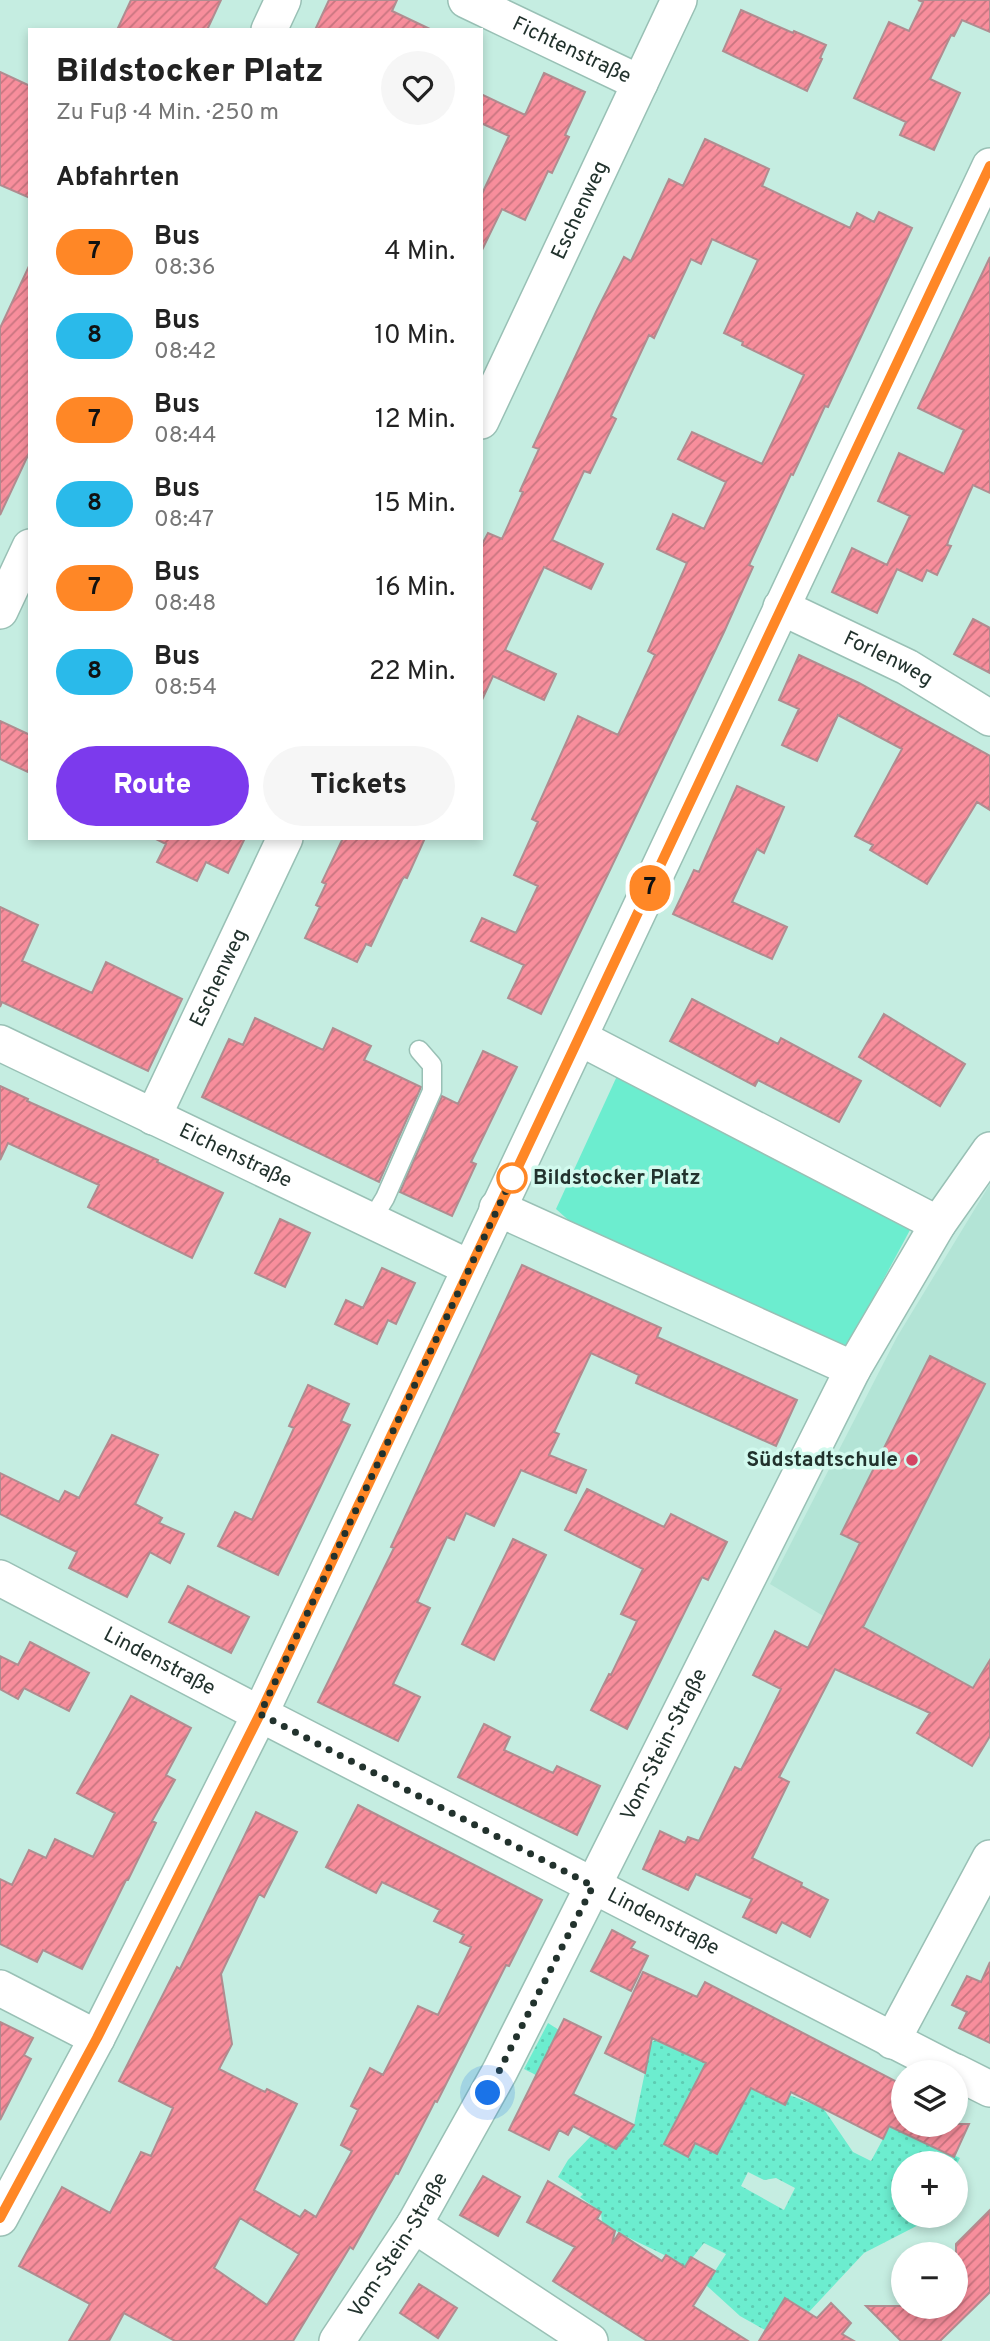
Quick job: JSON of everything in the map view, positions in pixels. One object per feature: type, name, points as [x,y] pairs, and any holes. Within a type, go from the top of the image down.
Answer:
[{"type":"street","points":[[271,28],[283,0]]},
{"type":"street","name":"Fichtenstraße","points":[[466,0],[640,83]]},
{"type":"street","name":"Eschenweg","points":[[483,417],[679,0]]},
{"type":"street","points":[[0,2218],[97,2038],[260,1714],[781,607],[977,230],[990,166]]},
{"type":"street","points":[[0,611],[28,551]]},
{"type":"street","name":"Forlenweg","points":[[781,607],[906,667],[990,718]]},
{"type":"street","name":"Eschenweg","points":[[153,1117],[284,840]]},
{"type":"street","points":[[579,1038],[938,1224]]},
{"type":"street","name":"Eichenstraße","points":[[0,1043],[470,1268]]},
{"type":"street","name":"Vom-Stein-Straße","points":[[337,2341],[414,2225],[500,2071],[853,1369],[938,1224],[990,1150]]},
{"type":"street","points":[[497,1208],[853,1369]]},
{"type":"street","name":"Lindenstraße","points":[[0,1578],[931,2060]]},
{"type":"street","points":[[892,2040],[990,1858]]},
{"type":"street","points":[[0,1988],[97,2038]]},
{"type":"street","name":"Lindenstraße","points":[[968,2078],[990,2089]]},
{"type":"street","points":[[414,2225],[590,2341]]},
{"type":"lane","points":[[371,1221],[385,1198],[432,1091],[432,1065],[419,1050]]},
{"type":"shaded area","name":"Südstadtschule","points":[[990,1184],[990,1735],[972,1766],[917,1733],[939,1698],[835,1623],[770,1584],[897,1337]]},
{"type":"green space","name":"Bildstocker Platz","points":[[617,1076],[910,1230],[845,1351],[585,1235],[556,1209]]},
{"type":"green space","points":[[548,2023],[559,2030],[572,2093],[524,2069]]},
{"type":"green space","points":[[685,2023],[760,2092],[784,2105],[789,2095],[823,2108],[853,2152],[871,2161],[890,2126],[891,2137],[914,2137],[945,2151],[891,2151],[891,2228],[913,2228],[864,2253],[808,2313],[785,2299],[765,2330],[740,2316],[706,2285],[726,2254],[704,2243],[685,2267],[602,2223],[601,2212],[580,2197],[583,2194],[558,2177],[568,2160],[591,2136],[616,2149],[634,2125],[651,2043],[655,2040],[673,2048]],"holes":[[[700,2075],[707,2148],[695,2143],[688,2156]],[[748,2172],[764,2180],[776,2178],[795,2188],[784,2210],[741,2186]]]},
{"type":"building","points":[[131,0],[221,0],[208,28],[118,28]]},
{"type":"building","points":[[329,0],[397,0],[392,11],[428,28],[316,28]]},
{"type":"building","points":[[918,0],[990,0],[990,32],[962,20],[954,36],[951,35],[930,79],[960,93],[934,150],[900,135],[906,122],[854,98],[889,22],[909,31],[923,2]]},
{"type":"building","points":[[741,10],[826,45],[807,91],[723,51]]},
{"type":"building","points":[[0,72],[28,85],[28,197],[0,185]]},
{"type":"building","points":[[544,73],[585,92],[565,135],[569,137],[552,173],[548,171],[525,220],[502,209],[483,248],[483,192],[509,136],[483,124],[483,95],[525,115]]},
{"type":"building","points":[[705,139],[769,169],[762,186],[850,228],[857,213],[874,222],[879,212],[912,228],[828,407],[825,406],[793,475],[791,474],[749,565],[753,567],[724,632],[541,1014],[508,998],[524,965],[471,941],[482,918],[516,933],[538,886],[514,875],[538,822],[532,819],[578,716],[618,735],[655,655],[648,651],[687,563],[657,549],[673,514],[704,529],[726,482],[678,459],[692,432],[762,464],[804,375],[742,345],[743,342],[724,333],[758,260],[712,239],[701,264],[691,259],[654,338],[649,335],[611,416],[616,419],[590,473],[584,471],[552,540],[603,564],[591,589],[544,567],[505,650],[556,674],[544,700],[493,676],[483,698],[483,542],[488,533],[502,539],[539,449],[533,447],[624,257],[631,261],[669,179],[683,186]]},
{"type":"building","points":[[990,257],[990,493],[973,485],[949,539],[947,545],[951,546],[937,575],[927,570],[922,581],[897,569],[877,613],[832,592],[852,548],[887,565],[910,516],[878,501],[899,453],[944,474],[964,430],[918,408]]},
{"type":"building","points":[[28,268],[28,455],[0,515],[0,328]]},
{"type":"building","points":[[973,619],[990,628],[990,673],[954,654]]},
{"type":"building","points":[[799,655],[859,683],[990,756],[990,810],[977,802],[927,884],[870,850],[873,845],[855,836],[902,749],[838,715],[817,761],[782,745],[799,709],[779,700]]},
{"type":"building","points":[[0,721],[28,734],[28,772],[0,759]]},
{"type":"building","points":[[737,786],[784,807],[764,853],[757,849],[732,902],[787,927],[772,959],[673,914],[694,870],[699,872]]},
{"type":"building","points":[[158,840],[244,840],[228,873],[206,862],[197,881],[157,862],[166,844]]},
{"type":"building","points":[[342,840],[424,840],[371,946],[366,944],[357,962],[305,938],[320,907],[316,905],[326,884],[322,882]]},
{"type":"building","points":[[0,907],[38,925],[22,961],[92,993],[106,962],[182,999],[148,1071],[2,1002],[0,1007]]},
{"type":"building","points":[[692,999],[778,1044],[781,1038],[861,1081],[839,1122],[758,1080],[755,1086],[670,1041]]},
{"type":"building","points":[[884,1014],[965,1064],[940,1106],[859,1057]]},
{"type":"building","points":[[255,1018],[323,1050],[333,1028],[371,1046],[364,1060],[421,1087],[379,1182],[202,1097],[229,1039],[243,1045]]},
{"type":"building","points":[[483,1051],[517,1067],[471,1162],[476,1164],[452,1216],[400,1192],[442,1096],[458,1104]]},
{"type":"building","points":[[0,1086],[223,1193],[192,1258],[88,1207],[99,1185],[8,1143],[0,1160]]},
{"type":"building","points":[[280,1219],[310,1233],[285,1287],[255,1273]]},
{"type":"building","points":[[522,1265],[661,1328],[657,1337],[797,1400],[776,1446],[636,1383],[639,1375],[591,1353],[554,1432],[559,1434],[549,1455],[586,1470],[576,1493],[521,1470],[494,1526],[466,1513],[454,1540],[447,1537],[417,1602],[430,1608],[393,1684],[420,1697],[398,1741],[318,1702],[394,1548],[391,1547]]},
{"type":"building","points":[[382,1268],[415,1283],[396,1324],[388,1320],[377,1344],[335,1324],[346,1300],[363,1308]]},
{"type":"building","points":[[930,1356],[985,1384],[863,1627],[973,1688],[990,1660],[990,1736],[972,1766],[917,1733],[930,1713],[835,1669],[779,1777],[789,1782],[752,1858],[802,1883],[801,1886],[828,1900],[810,1937],[782,1922],[776,1933],[743,1917],[752,1899],[696,1874],[688,1890],[643,1869],[660,1831],[685,1843],[688,1837],[699,1841],[735,1767],[741,1770],[781,1689],[753,1675],[775,1631],[808,1648],[860,1543],[841,1534]]},
{"type":"building","points":[[308,1385],[349,1404],[341,1421],[350,1425],[278,1575],[218,1546],[235,1512],[252,1520],[294,1428],[289,1426]]},
{"type":"building","points":[[112,1435],[158,1455],[135,1504],[162,1518],[159,1523],[184,1534],[170,1563],[150,1552],[127,1597],[69,1568],[77,1552],[0,1514],[0,1473],[59,1502],[65,1491],[79,1498]]},
{"type":"building","points":[[587,1489],[664,1527],[671,1514],[727,1542],[708,1580],[702,1577],[627,1729],[591,1710],[637,1621],[621,1614],[643,1569],[565,1530]]},
{"type":"building","points":[[513,1539],[546,1555],[494,1660],[462,1644]]},
{"type":"building","points":[[188,1586],[249,1617],[231,1653],[169,1622]]},
{"type":"building","points":[[30,1642],[89,1673],[69,1711],[24,1688],[18,1699],[0,1689],[0,1656],[18,1665]]},
{"type":"building","points":[[131,1696],[191,1728],[166,1775],[175,1780],[152,1821],[156,1823],[82,1969],[43,1950],[37,1962],[0,1944],[0,1879],[12,1885],[29,1850],[46,1858],[55,1839],[93,1857],[115,1813],[77,1793]]},
{"type":"building","points":[[484,1724],[510,1737],[504,1750],[553,1773],[557,1766],[600,1786],[577,1835],[458,1777]]},
{"type":"building","points":[[358,1805],[542,1900],[398,2174],[396,2173],[353,2249],[350,2247],[293,2341],[175,2341],[124,2313],[109,2341],[69,2341],[90,2304],[19,2266],[62,2187],[110,2213],[141,2152],[151,2156],[173,2108],[119,2081],[177,1967],[180,1969],[256,1812],[297,1832],[264,1897],[259,1894],[221,1974],[232,2044],[219,2069],[265,2092],[267,2089],[297,2104],[254,2190],[300,2217],[305,2210],[316,2217],[352,2151],[341,2145],[358,2110],[351,2106],[370,2068],[383,2075],[418,2006],[438,2015],[471,1947],[460,1942],[464,1935],[434,1921],[440,1910],[382,1882],[376,1893],[326,1867]],"holes":[[[240,2218],[299,2254],[267,2305],[214,2268]]]},
{"type":"building","points":[[612,1930],[635,1942],[631,1948],[648,1956],[631,1991],[591,1971]]},
{"type":"building","points":[[990,1962],[990,2043],[959,2028],[967,2012],[952,2005],[967,1976],[981,1982]]},
{"type":"building","points":[[643,1972],[697,1997],[705,1982],[891,2079],[891,2127],[889,2126],[883,2139],[791,2092],[785,2105],[751,2088],[717,2154],[695,2143],[688,2157],[664,2144],[706,2063],[652,2038],[645,2073],[605,2053]]},
{"type":"building","points":[[564,2019],[601,2037],[573,2094],[634,2125],[616,2149],[573,2126],[568,2135],[559,2130],[549,2150],[509,2130]]},
{"type":"building","points":[[0,2022],[33,2038],[24,2055],[31,2059],[0,2120]]},
{"type":"building","points":[[912,2137],[963,2137],[957,2151],[941,2151]]},
{"type":"building","points":[[483,2176],[520,2197],[498,2236],[460,2215]]},
{"type":"building","points":[[548,2181],[601,2212],[597,2219],[615,2231],[612,2244],[619,2233],[662,2261],[666,2255],[685,2267],[691,2257],[715,2271],[693,2306],[748,2341],[647,2341],[553,2281],[575,2247],[527,2222]]},
{"type":"building","points":[[990,2210],[990,2292],[968,2314],[968,2242],[958,2242]]},
{"type":"building","points":[[419,2284],[457,2308],[438,2338],[400,2313]]},
{"type":"building","points":[[785,2298],[817,2318],[831,2303],[851,2323],[842,2334],[854,2341],[759,2341]]},
{"type":"building","points":[[866,2306],[891,2306],[891,2319],[962,2319],[940,2341],[901,2341]]},
{"type":"bus line","name":"7","points":[[0,2218],[97,2038],[260,1714],[990,166]]},
{"type":"place","name":"Bildstocker Platz","points":[[512,1178]]},
{"type":"place","name":"Südstadtschule","points":[[912,1460]]},
{"type":"route","points":[[488,2093],[593,1886],[260,1714],[512,1178]]}]
